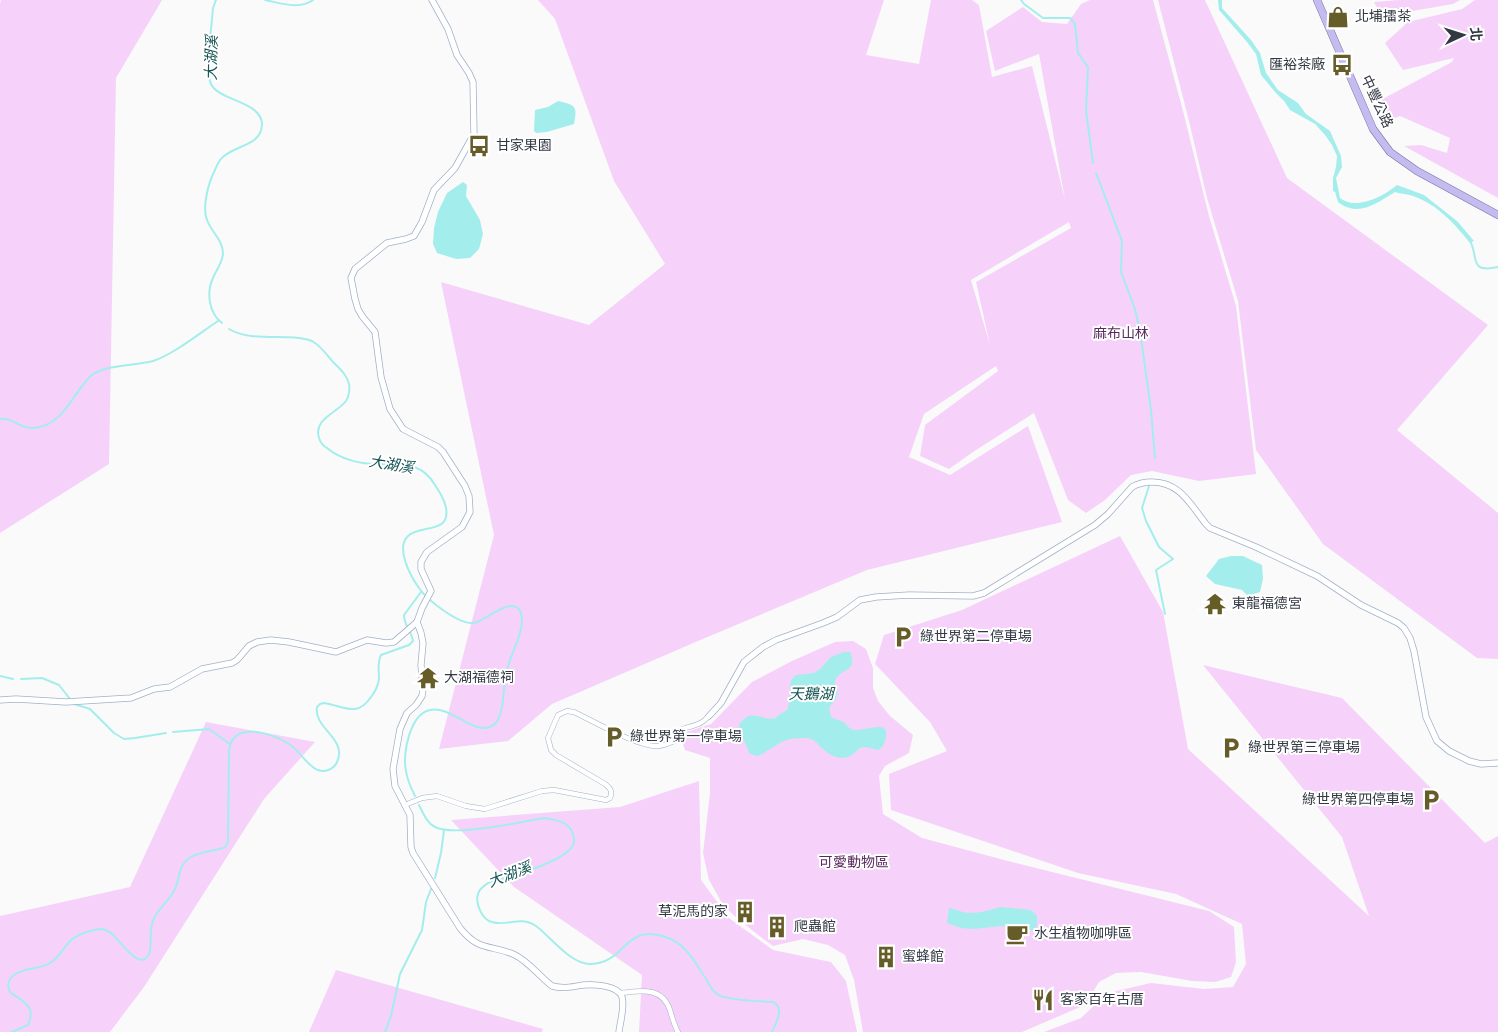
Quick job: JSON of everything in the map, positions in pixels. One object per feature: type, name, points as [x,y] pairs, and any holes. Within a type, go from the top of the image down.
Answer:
[{"type":"main road","name":"中豐公路","points":[[1317,0],[1373,129],[1382,143],[1390,152],[1418,171],[1498,215]]},
{"type":"street","points":[[0,700],[66,702],[131,698],[154,689],[170,687],[202,669],[237,660],[249,646],[257,642],[271,640],[290,642],[336,652],[367,640],[394,642],[417,622],[428,598],[430,587],[421,569],[421,562],[427,552],[462,528],[470,512],[469,496],[465,486],[443,452],[438,447],[403,429],[390,409],[381,377],[375,332],[358,308],[351,278],[355,269],[387,243],[414,236],[422,222],[434,190],[455,168],[474,134],[473,82],[456,54],[448,29],[432,0]]},
{"type":"street","points":[[406,805],[422,798],[437,796],[485,810],[542,791],[554,790],[606,800],[612,795],[609,788],[556,756],[551,750],[548,738],[558,715],[567,711],[574,712],[644,744],[657,746],[668,744],[676,740],[679,731],[683,728],[699,724],[709,716],[721,703],[744,662],[763,647],[776,640],[837,617],[860,600],[909,595],[972,596],[984,593],[1095,524],[1108,514],[1136,484],[1158,482],[1177,488],[1210,528],[1256,546],[1317,576],[1361,606],[1398,623],[1404,628],[1410,638],[1426,717],[1437,741],[1449,751],[1469,761],[1482,764],[1498,763]]},
{"type":"street","points":[[417,622],[423,643],[421,665],[422,696],[407,713],[400,729],[393,768],[395,786],[410,815],[411,847],[413,853],[460,928],[474,942],[514,954],[552,986],[566,988],[594,984],[615,989],[620,993],[622,1003],[619,1032]]},
{"type":"street","points":[[620,993],[653,992],[660,995],[666,1001],[678,1032]]},
{"type":"green space","points":[[1,0],[162,0],[116,78],[109,464],[0,533],[0,4]]},
{"type":"green space","name":"麻布山林","points":[[538,0],[884,0],[866,55],[919,64],[931,0],[972,0],[979,5],[992,77],[1032,66],[1065,200],[1039,54],[995,71],[986,31],[1023,7],[1042,22],[1067,24],[1081,4],[1090,0],[1153,0],[1209,216],[1236,306],[1256,474],[1199,481],[1152,471],[1131,475],[1105,500],[1086,513],[1068,500],[1034,413],[949,469],[920,456],[925,425],[998,371],[996,366],[924,414],[909,457],[950,475],[1028,426],[1062,522],[867,570],[552,704],[508,741],[439,749],[494,535],[441,282],[589,325],[665,264],[614,181],[555,19]],"holes":[[[1069,222],[1071,228],[976,282],[990,345],[971,280]]]},
{"type":"green space","points":[[1158,0],[1205,0],[1287,178],[1488,325],[1397,430],[1498,513],[1498,659],[1477,658],[1323,544],[1256,450],[1238,301],[1207,198]]},
{"type":"green space","points":[[1460,0],[1453,4],[1401,13],[1378,9],[1374,2]]},
{"type":"green space","points":[[1475,0],[1498,0],[1498,198],[1404,146],[1421,145],[1447,153],[1450,138],[1400,116],[1387,121],[1377,102],[1452,62],[1454,58],[1403,70],[1385,43],[1408,22],[1462,9]]},
{"type":"green space","points":[[1120,536],[1163,612],[1188,749],[1369,916],[1342,837],[1203,665],[1342,698],[1485,843],[1498,836],[1498,1032],[1044,1032],[1081,1018],[1097,1003],[1116,991],[1151,983],[1204,989],[1233,987],[1246,964],[1242,924],[1176,894],[1078,873],[891,810],[889,774],[947,751],[930,722],[875,664],[884,635],[962,610]]},
{"type":"green space","name":"可愛動物區","points":[[853,641],[866,649],[873,668],[873,688],[878,701],[890,716],[913,735],[909,753],[885,766],[879,776],[883,814],[922,838],[1209,911],[1234,927],[1236,962],[1231,977],[1215,982],[1192,981],[1141,972],[1116,973],[1099,982],[1085,1005],[1022,1032],[863,1032],[854,980],[845,955],[828,945],[803,939],[773,946],[740,921],[723,905],[709,880],[703,853],[710,793],[710,758],[685,750],[680,734],[711,724],[752,682],[792,661],[835,642]]},
{"type":"green space","points":[[206,722],[315,742],[264,799],[144,987],[110,1032],[0,1032],[0,916],[130,887]]},
{"type":"green space","points":[[699,781],[701,880],[729,918],[773,950],[831,962],[846,981],[857,1032],[639,1032],[642,975],[514,887],[451,820],[620,807]]},
{"type":"green space","points":[[336,970],[543,1029],[542,1032],[309,1032]]},
{"type":"water","points":[[1218,0],[1222,0],[1222,8],[1251,40],[1260,53],[1266,73],[1278,90],[1298,103],[1306,114],[1330,131],[1341,156],[1342,167],[1336,178],[1340,198],[1347,202],[1362,202],[1385,194],[1397,185],[1424,195],[1457,221],[1474,241],[1470,243],[1452,222],[1438,210],[1411,195],[1395,192],[1374,204],[1360,209],[1345,207],[1338,202],[1333,191],[1337,156],[1332,145],[1315,124],[1290,110],[1261,75],[1256,54],[1219,10]]},
{"type":"water","points":[[558,101],[569,104],[574,108],[574,124],[547,132],[536,133],[534,131],[535,110],[548,107]]},
{"type":"water","points":[[463,182],[467,185],[466,196],[480,220],[483,234],[479,249],[470,258],[456,259],[437,253],[433,244],[434,228],[438,212],[447,193]]},
{"type":"water","points":[[1243,556],[1262,565],[1263,579],[1260,592],[1248,596],[1242,590],[1215,584],[1206,576],[1219,559]]},
{"type":"water","name":"天鵝湖","points":[[844,652],[850,652],[852,663],[851,667],[837,677],[835,681],[837,696],[829,707],[831,717],[842,721],[851,729],[881,727],[885,729],[885,742],[882,747],[878,750],[866,747],[859,748],[851,756],[842,758],[828,753],[812,739],[798,738],[784,741],[756,756],[750,754],[740,732],[739,725],[743,720],[752,716],[776,718],[788,709],[791,680],[796,675],[814,673],[831,657]]},
{"type":"water","points":[[1000,907],[1031,910],[1037,916],[1037,925],[1034,930],[1002,926],[973,929],[961,928],[947,923],[949,908],[970,913]]},
{"type":"waterway","name":"大湖溪","points":[[216,0],[213,8],[209,47],[209,78],[211,84],[215,90],[255,110],[260,116],[262,124],[261,132],[257,137],[226,154],[220,160],[206,196],[205,209],[207,220],[223,249],[222,258],[214,275],[209,296],[214,314],[222,323]]},
{"type":"waterway","name":"大湖溪","points":[[265,0],[296,5],[302,5],[313,0]]},
{"type":"waterway","points":[[1021,0],[1043,18],[1070,18],[1075,24],[1078,53],[1088,67],[1086,111],[1093,163]]},
{"type":"waterway","points":[[1096,173],[1122,241],[1121,272],[1135,309],[1140,331],[1151,410],[1155,458]]},
{"type":"waterway","points":[[1470,241],[1478,266],[1489,269],[1498,267]]},
{"type":"waterway","points":[[0,419],[10,420],[27,428],[40,427],[54,421],[93,374],[107,368],[146,363],[161,358],[218,321]]},
{"type":"waterway","name":"大湖溪","points":[[229,329],[245,335],[299,338],[315,343],[343,372],[349,386],[349,395],[346,401],[319,426],[319,438],[323,445],[332,452],[350,460],[370,464],[410,466],[417,468],[429,477],[444,501],[445,520],[440,525],[413,532],[404,541],[403,548],[412,577],[429,599],[452,616],[468,623],[479,621],[510,606],[516,607],[520,611],[522,621],[521,632],[508,668],[501,712],[496,723],[485,728],[477,727],[438,710],[430,710],[423,713],[417,719],[409,736],[405,755],[408,780],[415,796]]},
{"type":"waterway","points":[[1149,486],[1142,508],[1146,521],[1159,547],[1173,559],[1156,570],[1165,614]]},
{"type":"waterway","points":[[12,1032],[28,1025],[31,1013],[27,1005],[10,992],[8,985],[10,978],[18,972],[50,963],[73,938],[87,932],[102,929],[111,933],[137,958],[142,960],[146,958],[150,951],[154,919],[175,889],[185,861],[201,853],[226,846],[228,841],[229,751],[232,741],[237,735],[245,732],[254,732],[273,736],[293,747],[314,768],[323,771],[334,767],[339,754],[338,747],[320,721],[317,707],[324,703],[355,709],[366,703],[378,684],[381,655],[409,645],[413,641],[404,615],[421,592]]},
{"type":"waterway","points":[[0,676],[13,679]]},
{"type":"waterway","points":[[21,679],[42,678],[59,685],[70,699]]},
{"type":"waterway","points":[[74,704],[90,709],[114,733],[124,739],[166,733]]},
{"type":"waterway","points":[[173,732],[209,729],[230,744]]},
{"type":"waterway","name":"大湖溪","points":[[419,805],[430,823],[444,830],[472,830],[544,818],[565,824],[571,830],[574,839],[573,845],[568,852],[547,863],[488,883],[481,889],[477,898],[482,915],[492,922],[524,921],[530,923],[576,960],[591,964],[603,962],[612,957],[634,938],[642,935],[654,934],[668,938],[686,950],[717,994],[728,998],[773,1002],[777,1005],[779,1016],[772,1032]]},
{"type":"waterway","points":[[435,878],[444,830]]},
{"type":"waterway","points":[[385,1032],[391,1016],[400,974],[422,930],[426,902],[431,889]]},
{"type":"place","name":"北埔擂茶","points":[[1338,17]]},
{"type":"place","name":"匯裕茶廠","points":[[1342,65]]},
{"type":"place","name":"甘家果園","points":[[479,146]]},
{"type":"place","name":"東龍福德宮","points":[[1215,604]]},
{"type":"place","name":"綠世界第二停車場","points":[[903,637]]},
{"type":"place","name":"大湖福德祠","points":[[428,678]]},
{"type":"place","name":"綠世界第一停車場","points":[[614,737]]},
{"type":"place","name":"綠世界第三停車場","points":[[1231,748]]},
{"type":"place","name":"綠世界第四停車場","points":[[1431,800]]},
{"type":"place","name":"草泥馬的家","points":[[745,912]]},
{"type":"place","name":"爬蟲館","points":[[777,927]]},
{"type":"place","name":"水生植物咖啡區","points":[[1017,934]]},
{"type":"place","name":"蜜蜂館","points":[[886,957]]},
{"type":"place","name":"客家百年古厝","points":[[1043,1000]]}]
